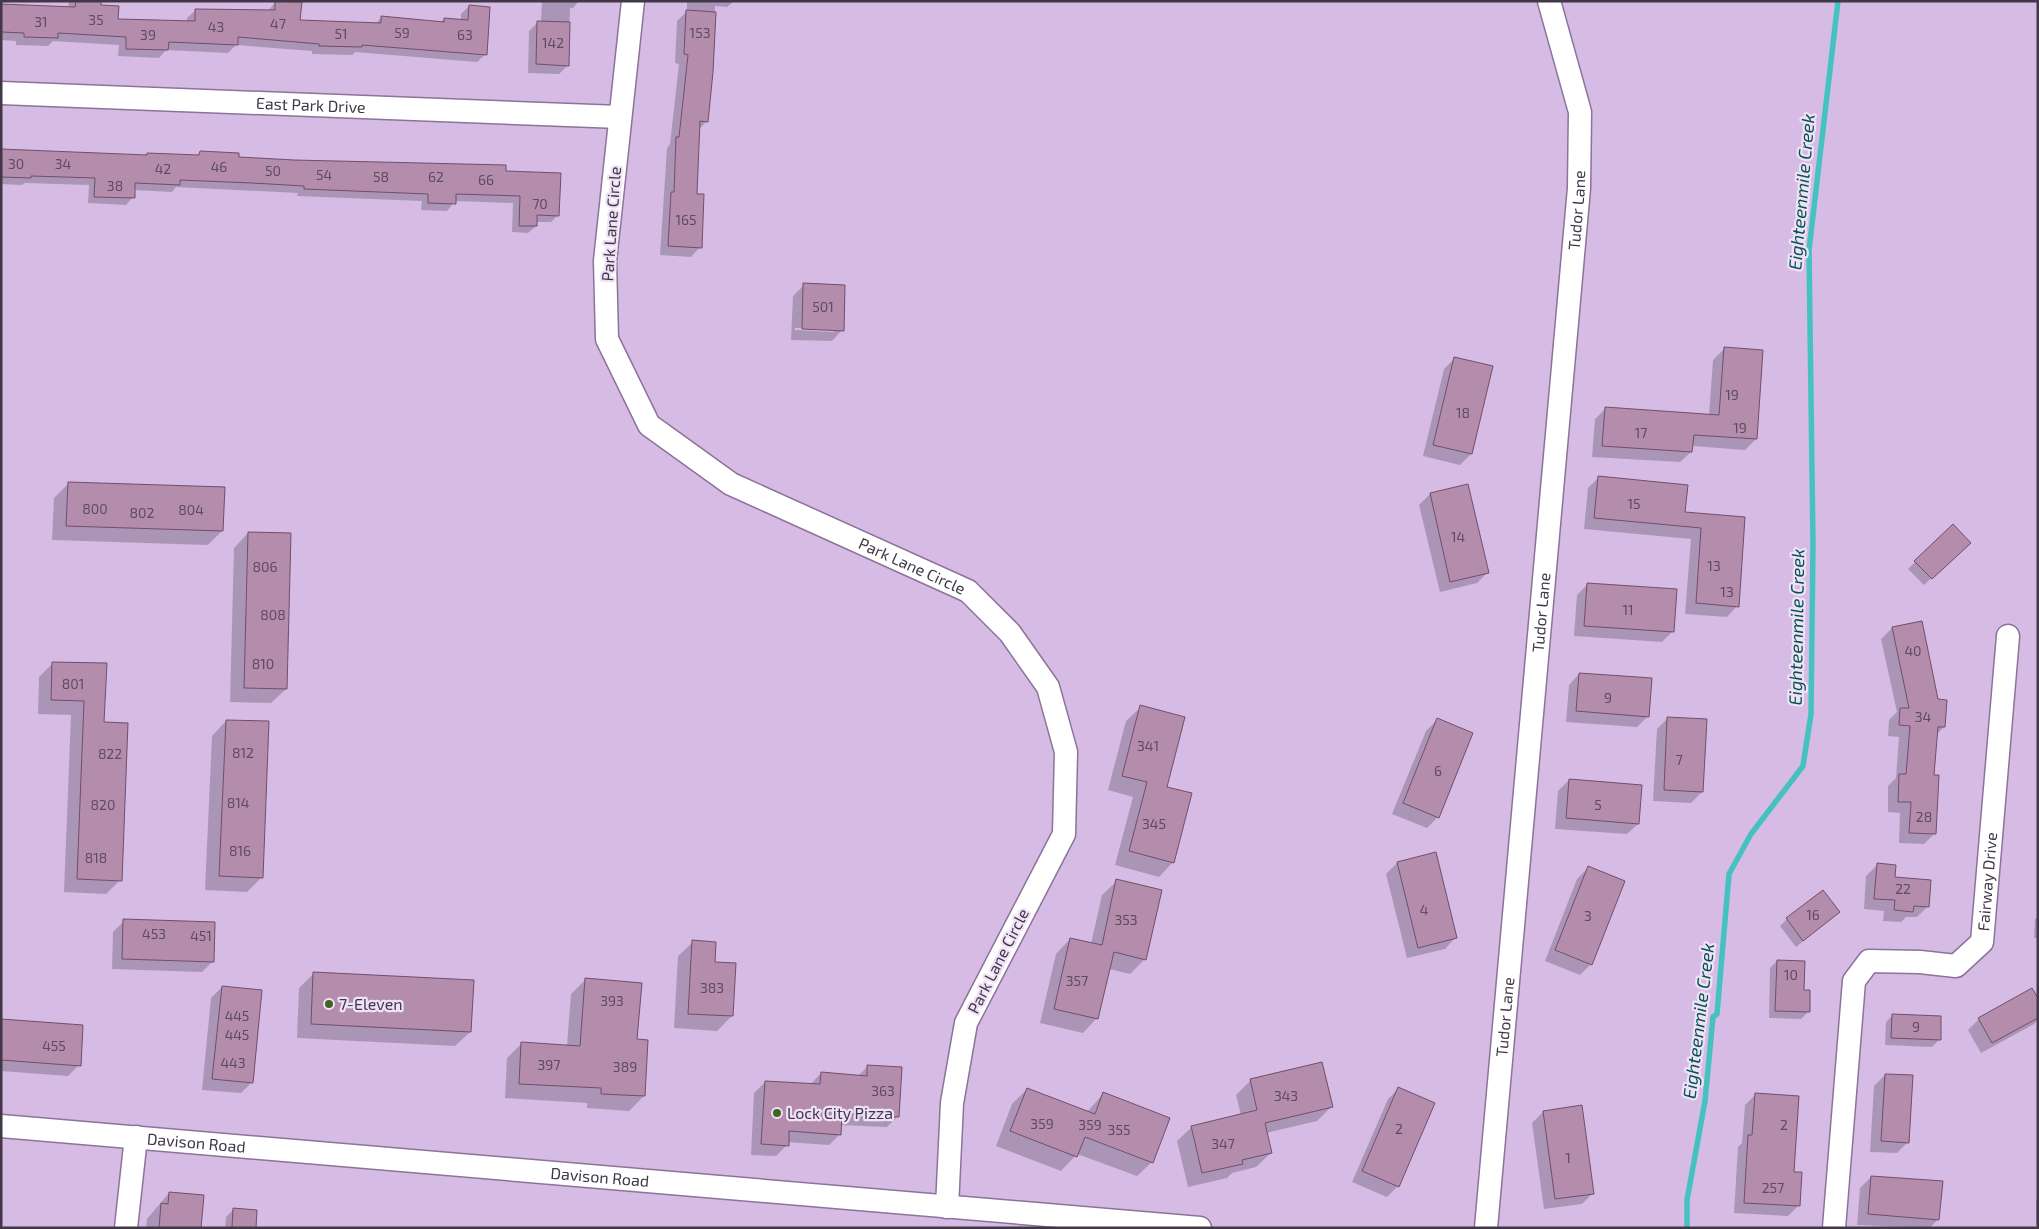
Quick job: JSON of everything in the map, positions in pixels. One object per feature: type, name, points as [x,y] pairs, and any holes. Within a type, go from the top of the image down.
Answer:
[{"type":"street","name":"Park Lane Circle","points":[[633,1],[605,261],[607,339],[649,425],[731,484],[968,592],[1010,633],[1048,687],[1066,752],[1064,834],[966,1023],[952,1103],[947,1207]]},
{"type":"street","name":"Tudor Lane","points":[[1486,1228],[1579,188],[1580,112],[1549,1]]},
{"type":"street","name":"East Park Drive","points":[[1,94],[620,117]]},
{"type":"street","name":"Fairway Drive","points":[[1834,1228],[1854,981],[1869,961],[1920,962],[1956,966],[1982,942],[2008,636]]},
{"type":"street","name":"Davison Road","points":[[1,1126],[1200,1228]]},
{"type":"street","points":[[126,1228],[136,1137]]},
{"type":"building","points":[[76,1],[101,1],[101,5],[119,6],[118,19],[195,21],[195,9],[275,10],[275,1],[302,2],[300,20],[381,23],[381,16],[444,22],[444,18],[468,20],[469,5],[490,7],[487,55],[362,45],[362,47],[319,46],[319,44],[238,37],[238,45],[169,42],[168,50],[126,49],[126,37],[58,33],[58,38],[24,37],[24,33],[1,32],[1,4],[75,7]]},
{"type":"building","points":[[686,10],[716,12],[708,122],[700,121],[697,194],[704,194],[702,248],[668,246],[671,192],[674,192],[676,137],[679,137],[688,55],[684,54]]},
{"type":"building","points":[[537,21],[570,22],[569,66],[536,64]]},
{"type":"building","points":[[1,149],[147,155],[147,153],[199,155],[200,151],[239,153],[239,157],[294,160],[506,165],[506,171],[561,173],[559,216],[537,215],[537,226],[519,226],[520,196],[456,194],[456,204],[428,203],[428,194],[304,189],[304,186],[180,180],[180,185],[135,183],[135,198],[94,197],[95,178],[1,177]]},
{"type":"building","points":[[803,283],[845,285],[844,331],[802,329]]},
{"type":"building","points":[[1724,347],[1763,350],[1757,439],[1694,435],[1692,452],[1602,446],[1605,407],[1719,415]]},
{"type":"building","points":[[1454,357],[1493,366],[1472,454],[1433,445]]},
{"type":"building","points":[[1598,476],[1688,485],[1685,512],[1745,517],[1739,607],[1696,603],[1701,528],[1594,518]]},
{"type":"building","points":[[68,482],[225,487],[223,531],[66,526]]},
{"type":"building","points":[[1468,484],[1489,573],[1450,582],[1430,493]]},
{"type":"building","points":[[1953,524],[1971,543],[1932,579],[1914,561]]},
{"type":"building","points":[[248,532],[291,533],[287,689],[244,688]]},
{"type":"building","points":[[1587,583],[1677,589],[1674,632],[1584,626]]},
{"type":"building","points":[[1922,621],[1938,699],[1947,700],[1945,727],[1938,727],[1934,775],[1939,775],[1936,834],[1909,833],[1911,802],[1898,802],[1899,774],[1906,774],[1910,726],[1899,725],[1900,708],[1909,708],[1892,627]]},
{"type":"building","points":[[52,662],[107,663],[104,722],[128,723],[122,881],[77,879],[84,701],[51,700]]},
{"type":"building","points":[[1579,673],[1652,678],[1649,717],[1576,711]]},
{"type":"building","points":[[1140,705],[1185,717],[1167,787],[1192,793],[1174,863],[1129,851],[1147,782],[1122,776]]},
{"type":"building","points":[[1667,717],[1707,719],[1703,792],[1664,790]]},
{"type":"building","points":[[1437,718],[1473,733],[1439,818],[1403,803]]},
{"type":"building","points":[[226,720],[269,721],[263,878],[219,876]]},
{"type":"building","points":[[1569,779],[1642,785],[1639,824],[1566,818]]},
{"type":"building","points":[[1436,852],[1457,938],[1418,948],[1397,862]]},
{"type":"building","points":[[1877,863],[1896,865],[1895,877],[1931,880],[1929,907],[1914,906],[1913,912],[1894,910],[1895,900],[1874,899]]},
{"type":"building","points":[[1588,866],[1625,881],[1592,965],[1555,950]]},
{"type":"building","points":[[1116,879],[1162,890],[1146,960],[1114,952],[1098,1019],[1054,1009],[1070,938],[1102,945]]},
{"type":"building","points":[[1823,890],[1840,912],[1803,941],[1786,918]]},
{"type":"building","points":[[123,919],[215,922],[214,962],[122,959]]},
{"type":"building","points":[[692,940],[716,942],[715,962],[736,963],[733,1016],[688,1014]]},
{"type":"building","points":[[1777,960],[1805,961],[1804,990],[1810,990],[1810,1012],[1775,1011]]},
{"type":"building","points":[[313,972],[474,980],[471,1032],[311,1024]]},
{"type":"building","points":[[585,978],[642,983],[637,1039],[648,1040],[645,1096],[601,1094],[601,1088],[519,1084],[521,1042],[580,1046]]},
{"type":"building","points":[[222,986],[262,990],[253,1083],[212,1079]]},
{"type":"building","points":[[2032,988],[2038,998],[2038,1018],[1992,1043],[1978,1018]]},
{"type":"building","points":[[1892,1014],[1941,1016],[1941,1040],[1891,1038]]},
{"type":"building","points":[[1,1019],[83,1025],[81,1066],[1,1060]]},
{"type":"building","points":[[1322,1062],[1333,1107],[1265,1123],[1272,1153],[1242,1160],[1243,1164],[1202,1173],[1191,1126],[1257,1110],[1250,1079]]},
{"type":"building","points":[[867,1065],[902,1067],[899,1117],[842,1114],[841,1135],[789,1131],[789,1146],[761,1144],[765,1081],[820,1084],[821,1072],[867,1076]]},
{"type":"building","points":[[1885,1074],[1913,1075],[1909,1143],[1881,1141]]},
{"type":"building","points":[[1398,1087],[1435,1103],[1399,1187],[1362,1171]]},
{"type":"building","points":[[1027,1088],[1095,1114],[1103,1092],[1170,1118],[1153,1163],[1085,1137],[1077,1157],[1010,1131]]},
{"type":"building","points":[[1755,1093],[1799,1096],[1794,1172],[1802,1172],[1800,1206],[1744,1203],[1748,1135],[1752,1135]]},
{"type":"building","points":[[1582,1105],[1594,1194],[1555,1199],[1543,1111]]},
{"type":"building","points":[[1871,1176],[1943,1181],[1939,1220],[1868,1214]]},
{"type":"building","points":[[169,1192],[204,1195],[201,1228],[159,1228],[161,1203],[168,1204]]},
{"type":"building","points":[[233,1208],[257,1210],[256,1228],[232,1228]]},
{"type":"waterway","name":"Eighteenmile Creek","points":[[1687,1228],[1687,1200],[1705,1101],[1713,1017],[1717,1014],[1729,874],[1751,834],[1803,766],[1811,714],[1813,545],[1809,250],[1838,1]]},
{"type":"place","name":"7-Eleven","points":[[329,1004]]},
{"type":"place","name":"Lock City Pizza","points":[[777,1113]]}]
